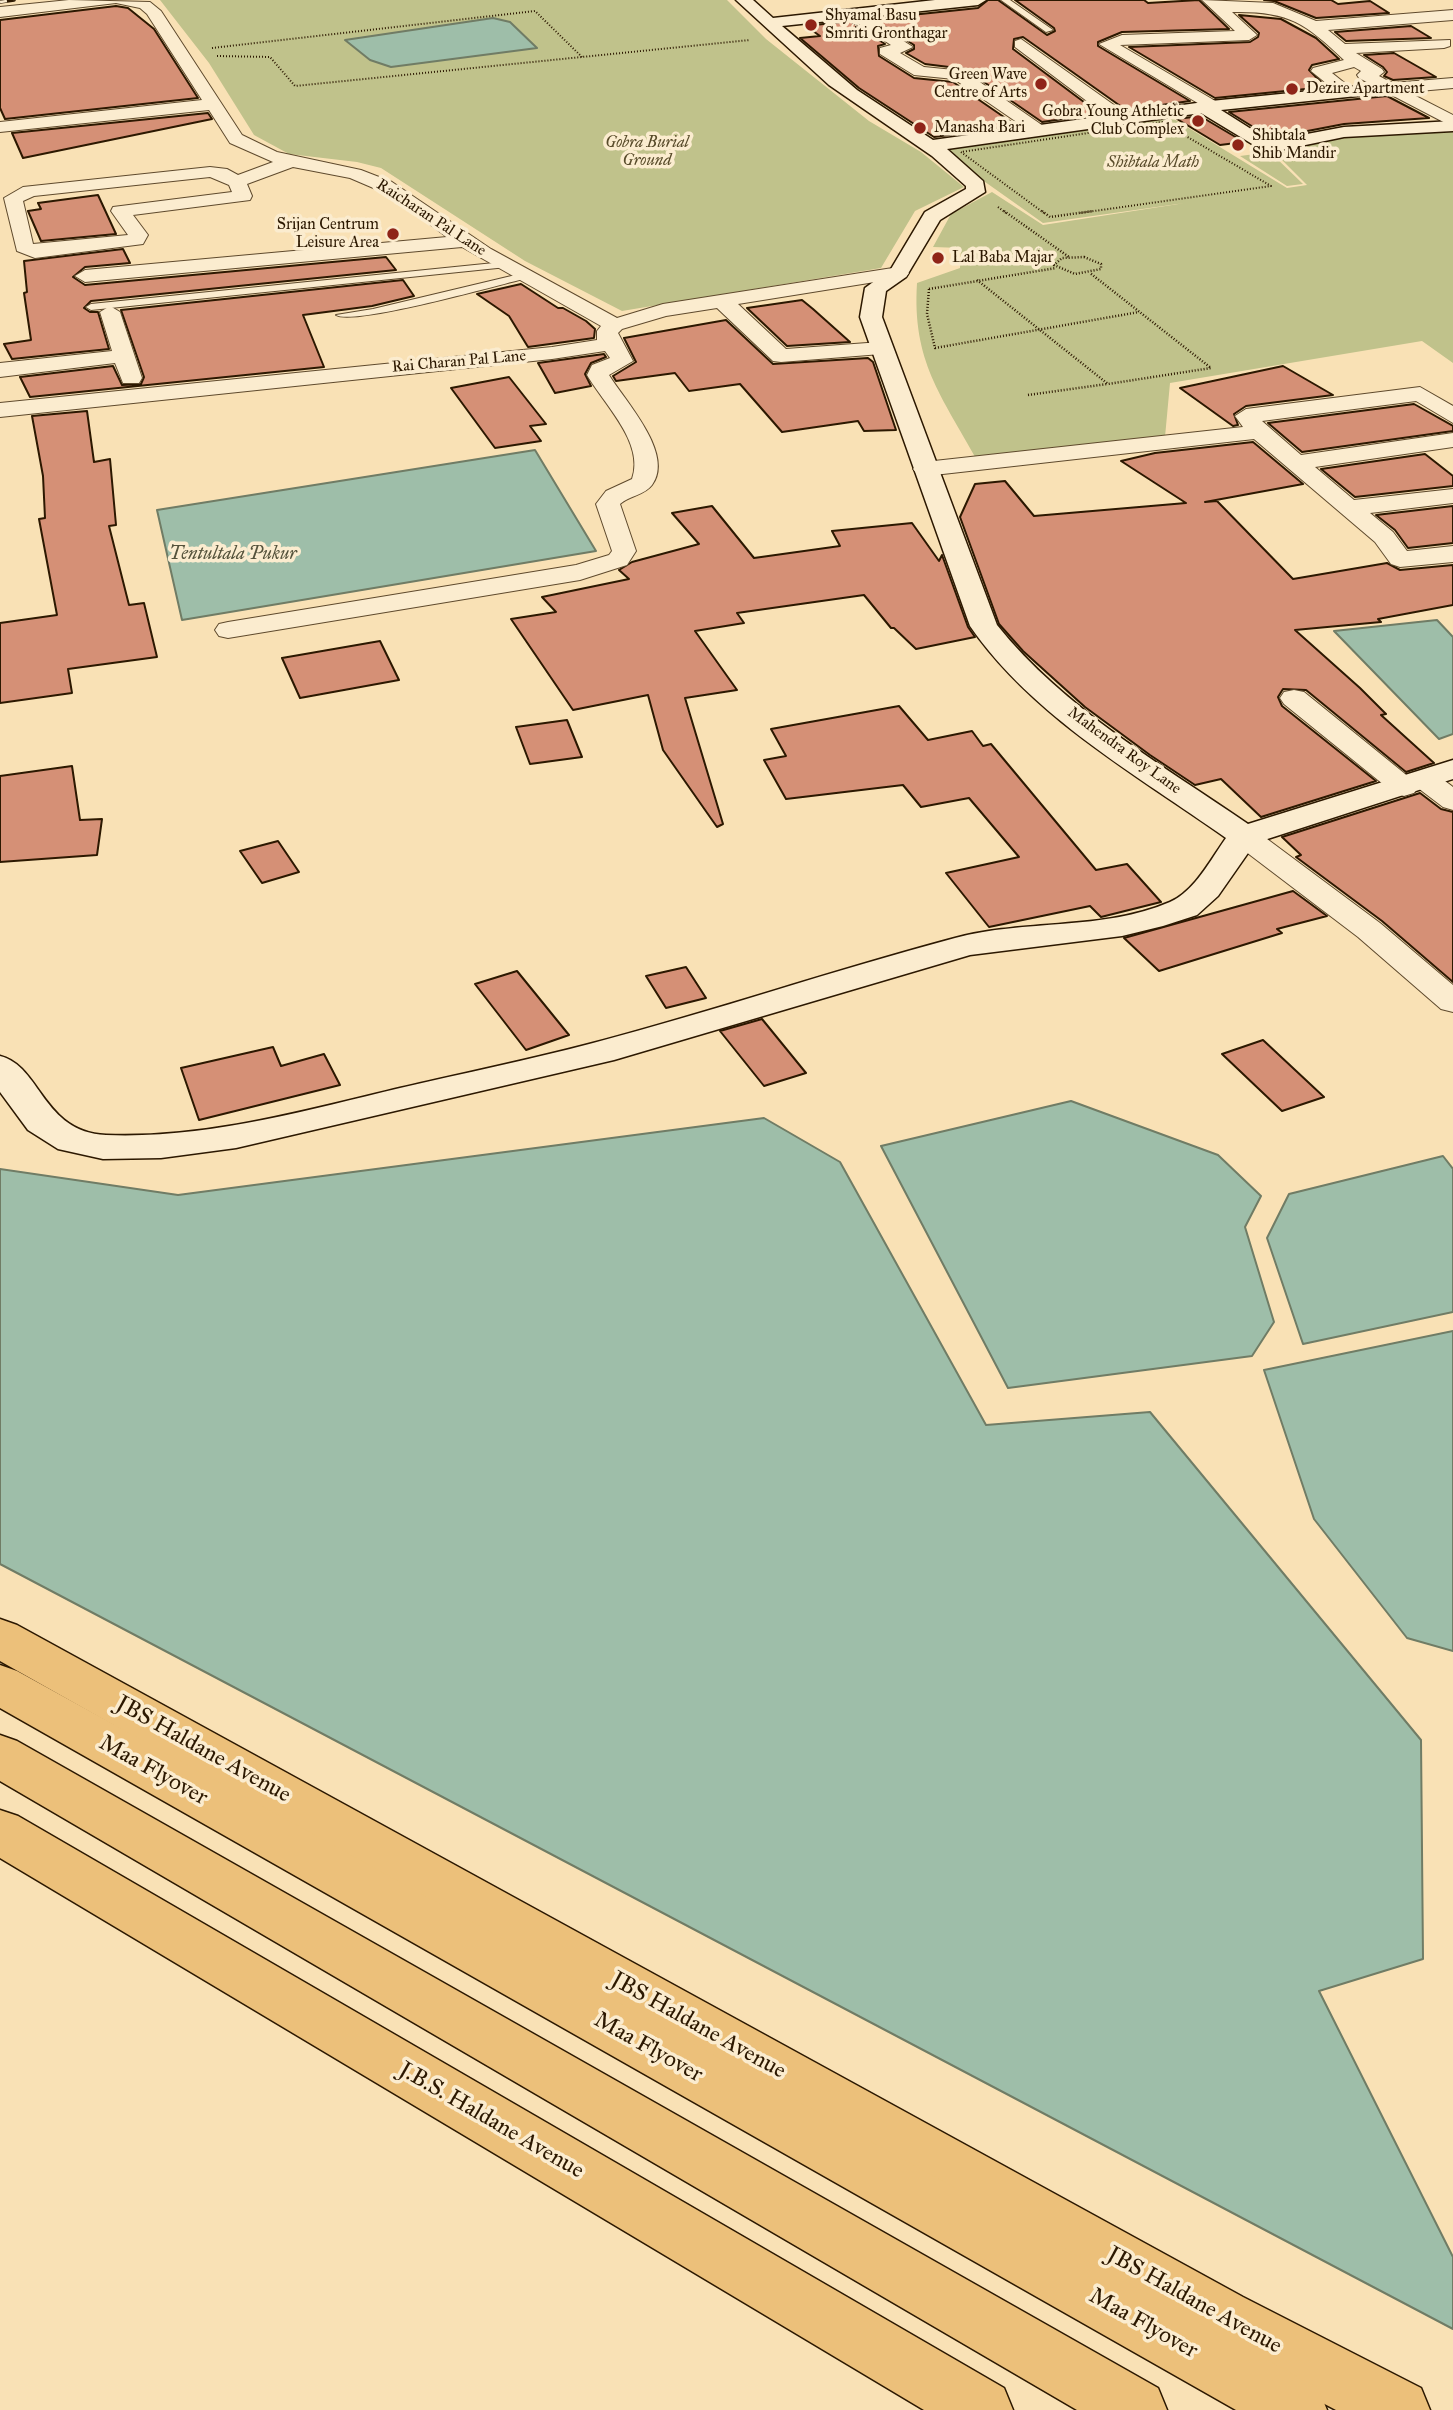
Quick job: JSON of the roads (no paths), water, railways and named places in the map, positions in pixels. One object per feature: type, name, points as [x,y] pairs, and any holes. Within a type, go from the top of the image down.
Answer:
[{"type":"main road","name":"JBS Haldane Avenue","points":[[0,1638],[1222,2318],[1399,2410]]},
{"type":"main road","name":"Maa Flyover","points":[[0,1685],[1296,2410]]},
{"type":"main road","points":[[0,1756],[1136,2410]]},
{"type":"main road","name":"J.B.S. Haldane Avenue","points":[[0,1832],[982,2410]]},
{"type":"street","points":[[0,12],[111,0]]},
{"type":"street","name":"Raicharan Pal Lane","points":[[122,0],[145,5],[190,50],[215,104],[236,139],[257,152],[287,163],[374,180],[411,201],[465,241],[612,332]]},
{"type":"street","points":[[744,0],[866,104],[929,146],[1207,106],[1453,83]]},
{"type":"street","points":[[770,23],[978,0]]},
{"type":"street","points":[[1212,4],[1272,8],[1315,26],[1356,62],[1376,72],[1365,75],[1453,124]]},
{"type":"street","points":[[1212,4],[1249,35],[1108,42],[1109,46],[1207,106],[1267,147],[1345,132],[1453,124]]},
{"type":"street","points":[[853,14],[905,47],[886,51],[920,72],[958,74],[1040,130]]},
{"type":"street","points":[[1315,26],[1453,15]]},
{"type":"street","points":[[1021,44],[1122,118]]},
{"type":"street","points":[[1342,49],[1448,49]]},
{"type":"street","points":[[1348,92],[1319,71],[1356,62],[1448,49]]},
{"type":"street","points":[[1141,65],[1168,62]]},
{"type":"street","points":[[0,127],[215,104]]},
{"type":"street","name":"Mahendra Roy Lane","points":[[929,146],[965,172],[976,185],[975,192],[932,216],[899,272],[876,288],[871,317],[984,626],[1013,663],[1082,723],[1244,836],[1369,930],[1453,1002]]},
{"type":"street","points":[[237,182],[287,163]]},
{"type":"street","points":[[210,172],[221,173],[237,182],[244,193],[236,198],[120,211],[138,235],[136,240],[35,252],[24,247],[13,198],[30,191],[210,172]]},
{"type":"street","points":[[85,276],[465,241]]},
{"type":"street","name":"Rai Charan Pal Lane","points":[[0,410],[552,353],[604,345],[612,332],[663,310],[899,272]]},
{"type":"street","points":[[722,301],[781,356],[881,348]]},
{"type":"street","points":[[100,309],[139,395]]},
{"type":"street","points":[[228,631],[580,572],[618,560],[624,551],[608,504],[614,496],[642,483],[647,471],[633,428],[598,374],[600,370],[622,361],[612,332]]},
{"type":"street","points":[[0,370],[122,356]]},
{"type":"street","points":[[1453,416],[1420,394],[1246,416],[1259,432],[1346,508],[1384,537],[1400,559],[1453,554]]},
{"type":"street","points":[[925,469],[1259,432]]},
{"type":"street","points":[[1295,463],[1453,440]]},
{"type":"street","points":[[1346,508],[1453,496]]},
{"type":"street","points":[[1294,698],[1414,783],[1453,801]]},
{"type":"street","points":[[0,1067],[41,1122],[71,1140],[103,1147],[161,1146],[236,1136],[311,1121],[601,1052],[967,945],[1122,926],[1151,919],[1185,908],[1206,889],[1244,836],[1453,769]]},
{"type":"lane","points":[[1005,0],[1049,30]]},
{"type":"lane","points":[[100,309],[504,265]]},
{"type":"lane","points":[[341,315],[373,312],[524,276]]},
{"type":"water","points":[[493,18],[510,22],[537,48],[391,67],[370,60],[345,40]]},
{"type":"water","name":"Tentultala Pukur","points":[[535,450],[596,551],[182,620],[157,510]]},
{"type":"water","points":[[1437,620],[1453,637],[1453,734],[1439,739],[1334,631]]},
{"type":"water","points":[[1071,1101],[1218,1155],[1261,1196],[1245,1227],[1274,1322],[1252,1356],[1008,1388],[881,1146]]},
{"type":"water","points":[[764,1118],[840,1162],[986,1425],[1150,1412],[1421,1740],[1423,1959],[1319,1991],[1453,2257],[1453,2329],[0,1564],[0,1169],[178,1195]]},
{"type":"water","points":[[1443,1156],[1453,1169],[1453,1312],[1303,1344],[1267,1238],[1289,1194]]},
{"type":"water","points":[[1453,1331],[1453,1651],[1407,1638],[1314,1519],[1264,1370]]},
{"type":"railway","points":[[0,2],[14,0]]},
{"type":"place","name":"Shyamal Basu Smriti Gronthagar","points":[[811,25]]},
{"type":"place","name":"Green Wave Centre of Arts","points":[[1041,84]]},
{"type":"place","name":"Dezire Apartment","points":[[1292,89]]},
{"type":"place","name":"Gobra Young Athletic Club Complex","points":[[1198,121]]},
{"type":"place","name":"Manasha Bari","points":[[920,128]]},
{"type":"place","name":"Shibtala Shib Mandir","points":[[1238,145]]},
{"type":"place","name":"Srijan Centrum Leisure Area","points":[[393,234]]},
{"type":"place","name":"Lal Baba Majar","points":[[938,258]]},
{"type":"park label","name":"Gobra Burial Ground","points":[[647,152]]},
{"type":"park label","name":"Shibtala Math","points":[[1153,163]]}]
